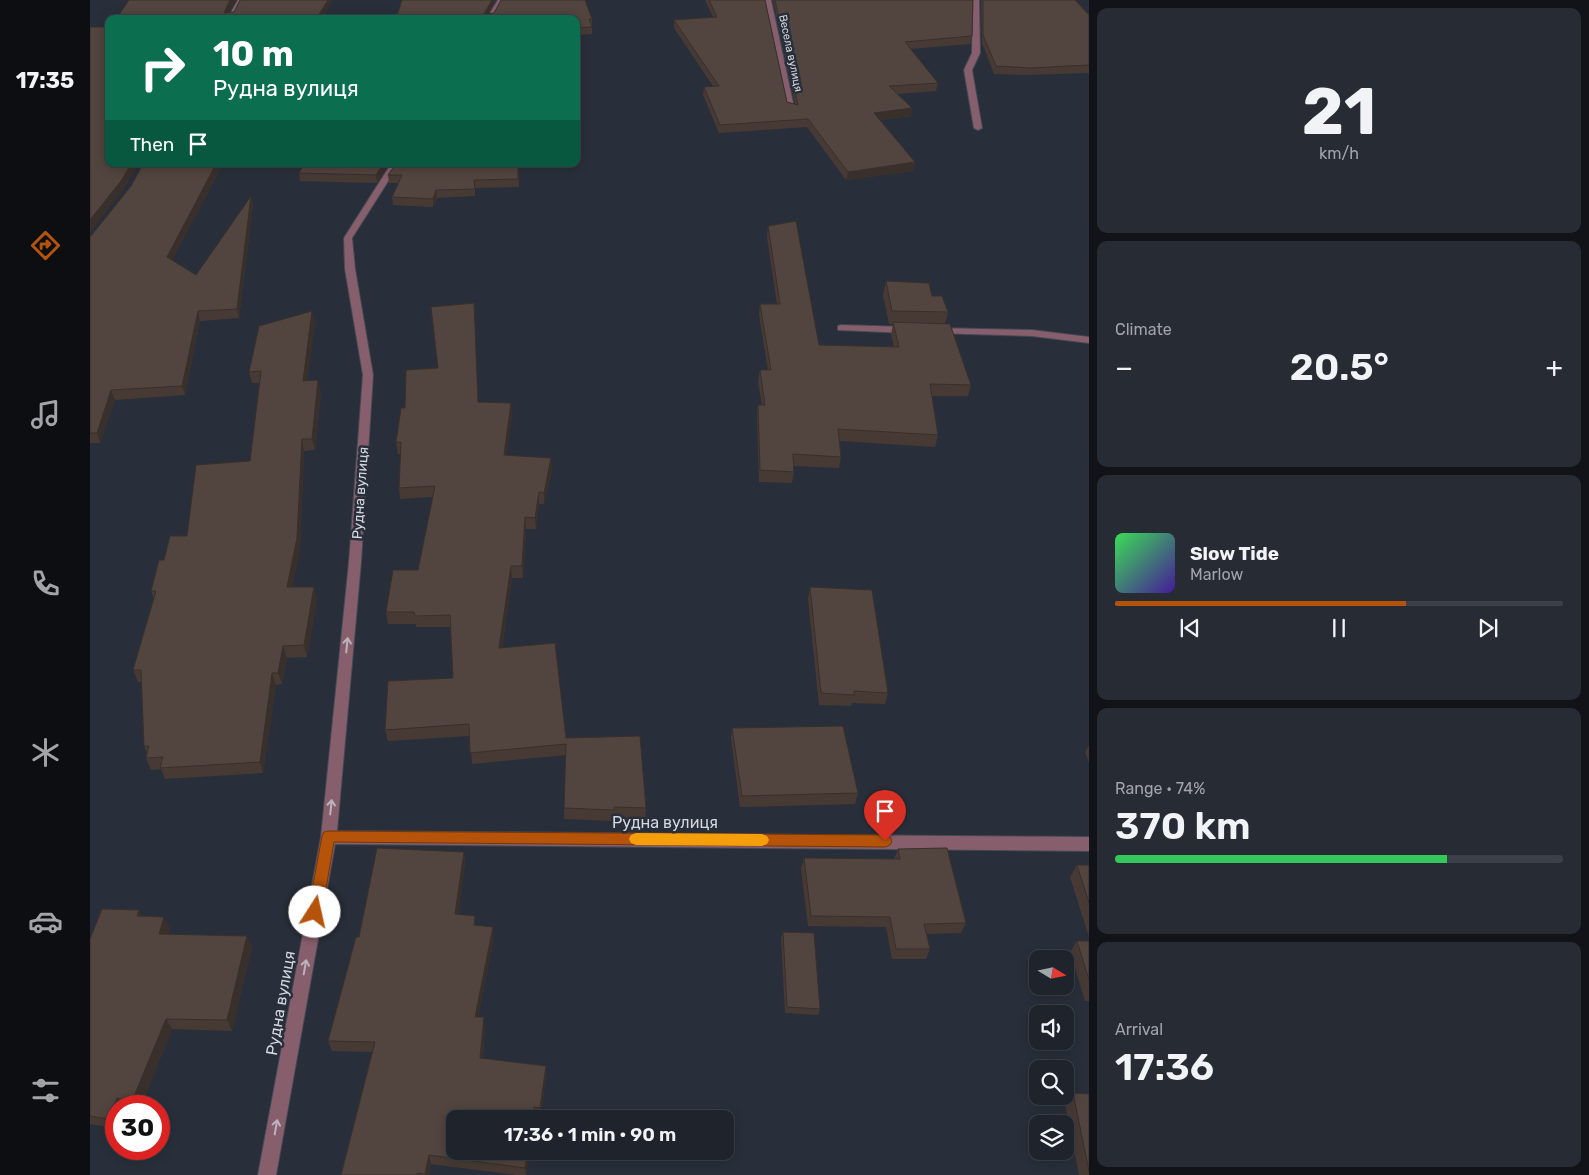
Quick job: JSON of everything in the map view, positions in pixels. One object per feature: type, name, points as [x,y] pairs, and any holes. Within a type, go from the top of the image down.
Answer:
[{"type":"street","points":[[232,15],[241,0]]},
{"type":"street","points":[[492,15],[501,0]]},
{"type":"street","name":"Весела вулиця","points":[[768,0],[792,110]]},
{"type":"street","points":[[976,0],[976,53],[968,70],[978,128]]},
{"type":"street","name":"Рудна вулиця","points":[[267,1175],[328,836],[355,562],[368,375],[350,269],[348,238],[393,167]]},
{"type":"street","points":[[841,328],[1032,333],[1089,340]]},
{"type":"street","name":"Рудна вулиця","points":[[328,836],[1089,844]]},
{"type":"building","points":[[129,0],[230,0],[224,13],[234,12],[240,0],[328,0],[319,15],[119,15]]},
{"type":"building","points":[[402,0],[492,0],[484,14],[494,13],[501,0],[585,0],[592,19],[589,19],[592,27],[580,28],[580,15],[397,15]]},
{"type":"building","points":[[709,0],[765,0],[787,102],[798,105],[775,0],[973,0],[972,36],[905,42],[938,83],[889,86],[912,108],[874,113],[915,162],[848,172],[808,119],[720,125],[704,87],[719,86],[674,20],[717,17]]},
{"type":"building","points":[[983,0],[1075,0],[1089,15],[1089,65],[1031,68],[996,66],[983,35]]},
{"type":"building","points":[[90,27],[105,27],[105,167],[129,167],[121,181],[90,220]]},
{"type":"building","points":[[141,167],[214,167],[167,257],[196,275],[251,196],[237,309],[198,311],[182,386],[111,390],[97,433],[90,433],[90,236],[131,186]]},
{"type":"building","points":[[302,167],[381,167],[376,175],[299,173]]},
{"type":"building","points":[[394,167],[518,167],[518,179],[474,180],[475,189],[436,190],[433,199],[392,197],[402,175],[388,175]]},
{"type":"building","points":[[796,221],[819,345],[899,347],[893,322],[950,324],[971,385],[930,384],[938,435],[838,429],[841,457],[793,454],[794,472],[760,470],[758,405],[765,405],[760,370],[771,370],[760,304],[780,304],[768,226]]},
{"type":"building","points":[[886,281],[929,283],[932,296],[942,296],[948,312],[892,311]]},
{"type":"building","points":[[474,303],[478,402],[511,403],[504,455],[551,458],[544,493],[539,492],[535,518],[525,517],[522,566],[511,566],[499,648],[555,643],[566,738],[640,736],[646,808],[614,807],[614,810],[564,808],[566,744],[470,753],[469,724],[385,730],[388,681],[453,678],[450,615],[415,616],[414,612],[386,612],[393,570],[418,570],[435,486],[399,488],[401,442],[396,442],[401,408],[405,408],[406,370],[438,368],[431,307]]},
{"type":"building","points":[[312,311],[303,381],[318,380],[312,439],[302,439],[297,538],[287,587],[314,587],[304,645],[283,646],[278,673],[272,673],[260,762],[160,768],[163,757],[146,758],[149,746],[144,746],[141,670],[133,670],[156,591],[151,591],[159,560],[164,560],[170,536],[187,536],[196,465],[250,461],[261,371],[249,372],[259,326]]},
{"type":"building","points":[[810,587],[872,590],[888,693],[854,691],[854,695],[821,693]]},
{"type":"building","points":[[843,726],[858,793],[742,796],[732,728]]},
{"type":"building","points":[[377,848],[464,852],[455,914],[475,916],[474,925],[493,927],[475,1017],[484,1017],[480,1058],[546,1066],[540,1108],[534,1107],[534,1110],[446,1110],[446,1157],[429,1155],[425,1174],[341,1175],[375,1042],[328,1041],[356,937],[359,937]]},
{"type":"building","points":[[947,848],[966,923],[924,924],[930,949],[896,949],[890,917],[811,916],[804,858],[900,859],[898,849]]},
{"type":"building","points":[[1077,865],[1089,865],[1089,903]]},
{"type":"building","points":[[102,909],[139,910],[137,916],[164,917],[159,934],[247,936],[227,1020],[166,1019],[134,1095],[105,1095],[105,1118],[90,1116],[90,939]]},
{"type":"building","points":[[783,932],[814,933],[820,1009],[787,1007]]},
{"type":"building","points":[[1077,941],[1089,941],[1089,980]]},
{"type":"building","points":[[1074,1093],[1089,1094],[1089,1171],[1074,1098]]},
{"type":"building","points":[[466,1160],[526,1160],[525,1168]]},
{"type":"slow traffic","points":[[636,839],[762,840]]},
{"type":"route","points":[[315,912],[328,836],[885,841]]}]
